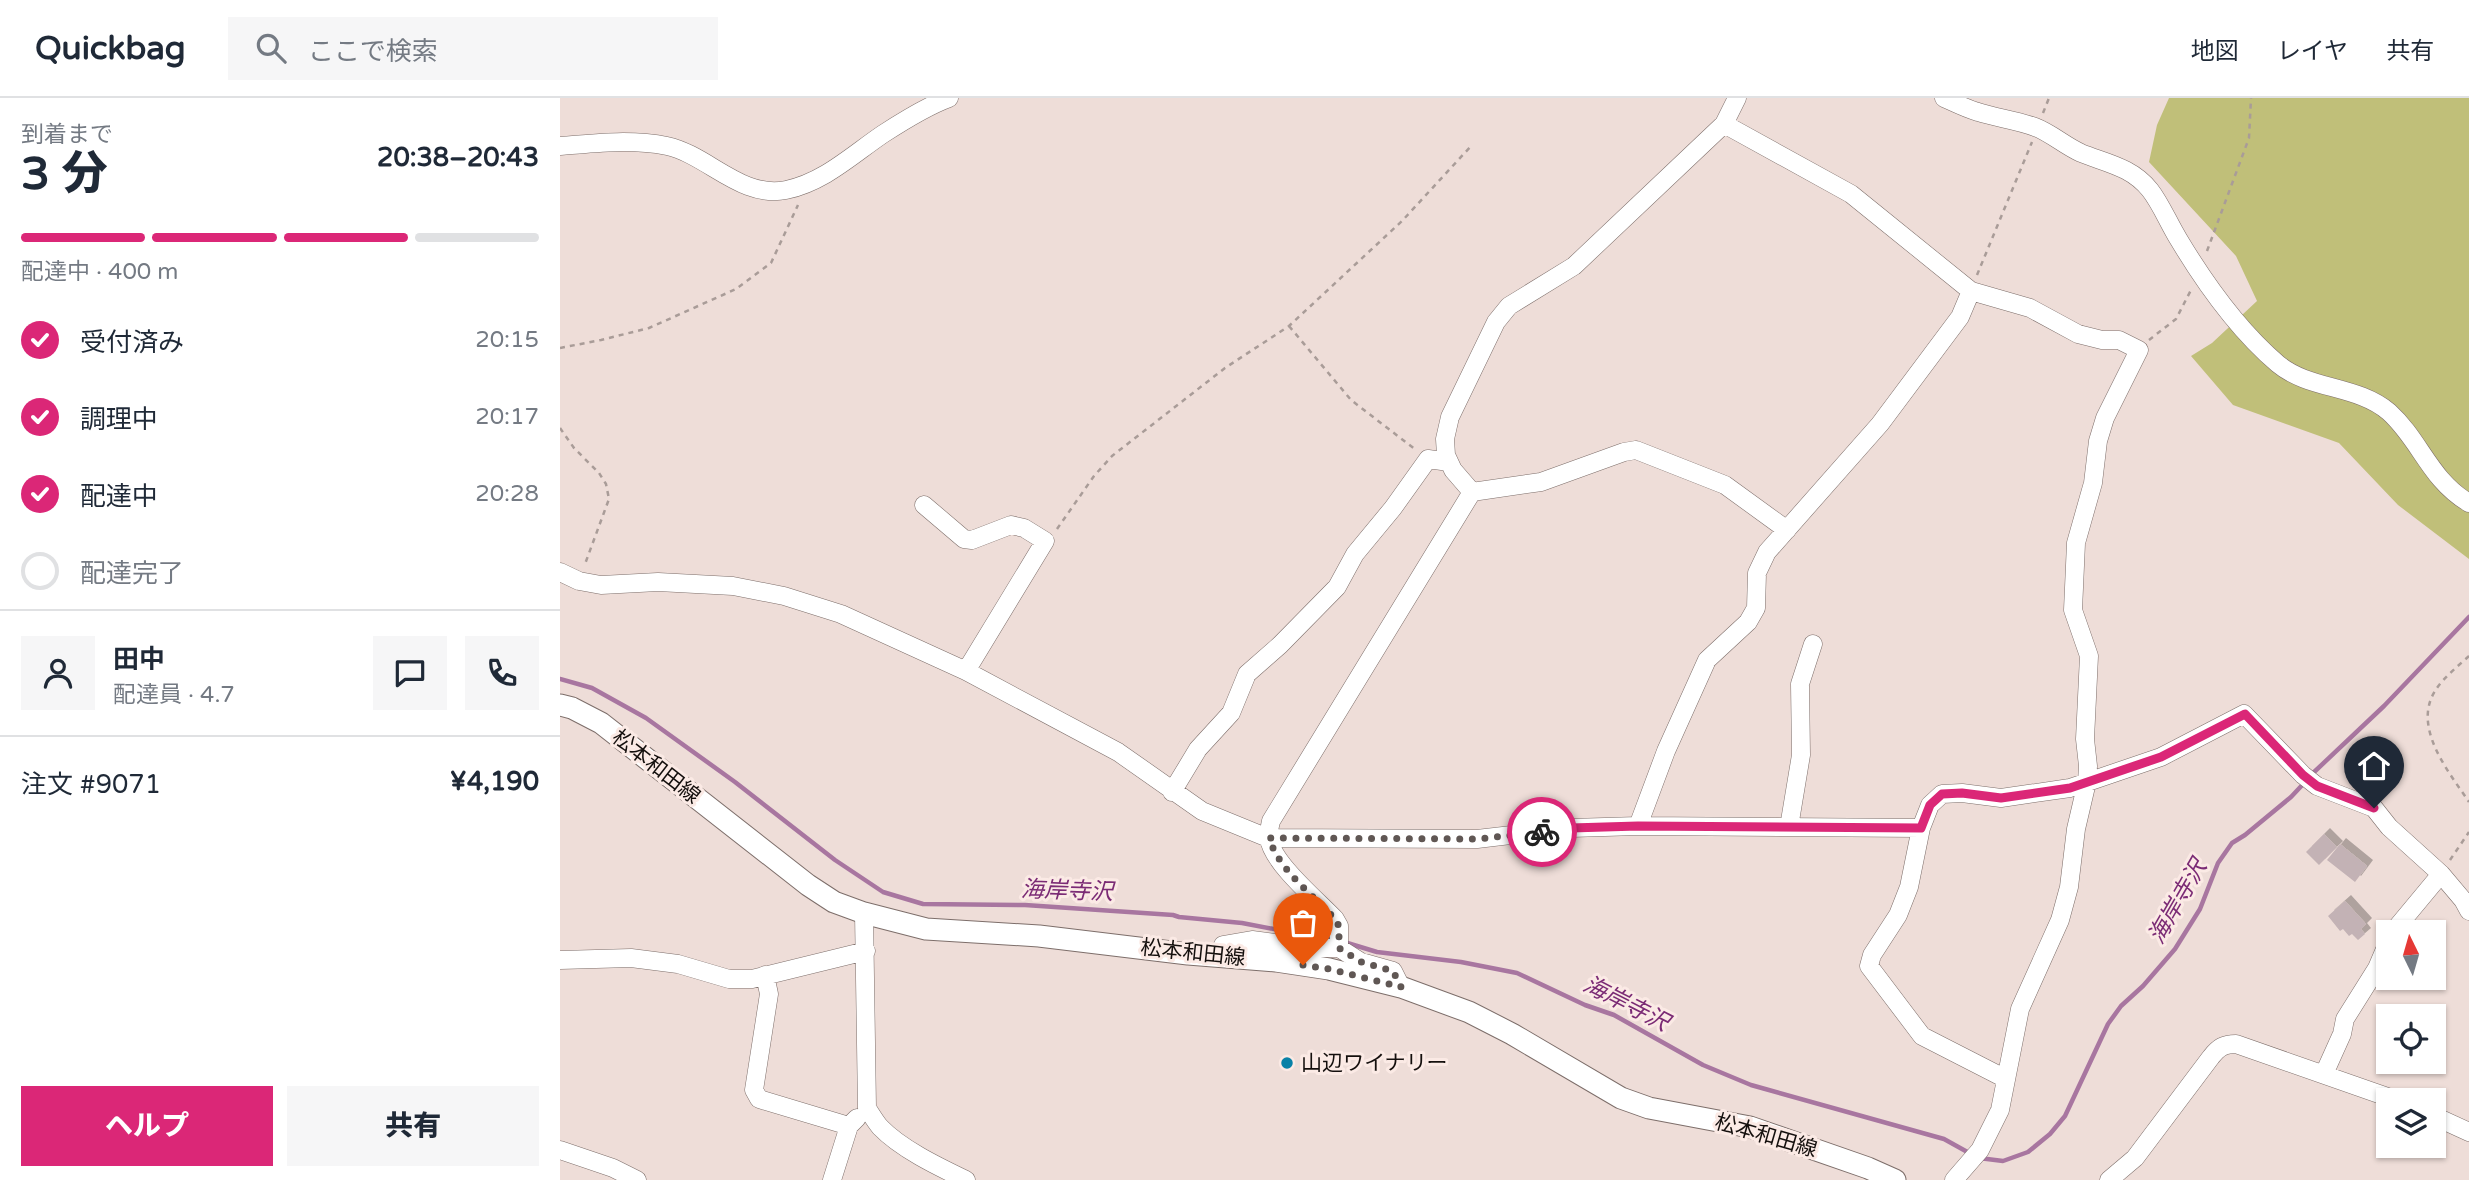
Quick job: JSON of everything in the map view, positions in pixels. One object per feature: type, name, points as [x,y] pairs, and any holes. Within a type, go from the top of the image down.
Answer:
[{"type":"main road","name":"松本和田線","points":[[560,705],[601,723],[808,886],[834,902],[864,913],[926,929],[1039,936],[1329,969],[1401,987],[1469,1012],[1621,1098],[1649,1108],[1750,1127],[1857,1172],[1895,1180]]},
{"type":"street","points":[[562,140],[669,146],[694,156],[735,181],[762,189],[782,191],[806,185],[838,167],[885,133],[949,98]]},
{"type":"street","points":[[1472,492],[1453,470],[1446,455],[1445,439],[1450,417],[1496,322],[1509,306],[1574,266],[1724,124],[1737,98]]},
{"type":"street","points":[[1944,98],[1979,112],[2037,128],[2080,152],[2124,167],[2150,189],[2199,273],[2257,346],[2282,367],[2308,379],[2360,396],[2388,411],[2406,432],[2434,474],[2457,496],[2469,503]]},
{"type":"street","points":[[1724,124],[1851,194],[1971,291],[2030,308],[2078,334],[2102,340],[2119,340],[2139,350],[2105,418],[2098,441],[2093,483],[2076,542],[2073,610],[2089,656],[2085,739],[2088,766],[2068,887],[2060,920],[2020,1009],[2000,1110],[1980,1150],[1954,1180]]},
{"type":"street","points":[[1638,826],[1666,751],[1707,660],[1748,622],[1756,608],[1757,573],[1767,552],[1880,424],[1960,317],[1971,291]]},
{"type":"street","points":[[1472,492],[1541,482],[1636,450],[1725,485],[1787,530]]},
{"type":"street","points":[[1172,792],[1198,749],[1231,713],[1247,674],[1337,587],[1355,554],[1393,508],[1428,459],[1450,462]]},
{"type":"street","points":[[1339,948],[1339,926],[1335,919],[1273,851],[1269,838],[1271,821],[1472,492]]},
{"type":"street","points":[[924,505],[964,539],[972,540],[1011,525],[1024,528],[1045,541],[966,671]]},
{"type":"street","points":[[560,572],[579,581],[601,585],[658,582],[733,586],[784,596],[841,614],[966,671],[1118,752],[1202,811],[1269,838],[1477,839],[1571,828],[1638,826],[1921,828]]},
{"type":"street","points":[[1790,827],[1801,755],[1800,684],[1813,644]]},
{"type":"street","points":[[2007,1079],[1922,1036],[1869,967],[1872,955],[1898,915],[1909,887],[1921,828],[1930,805],[1942,794],[1962,793],[2001,798],[2070,788],[2161,757],[2245,714],[2303,775],[2317,786],[2374,808],[2389,827],[2441,874],[2469,911]]},
{"type":"street","points":[[2403,920],[2441,874]]},
{"type":"street","points":[[864,913],[867,1108],[881,1127],[899,1141],[938,1167],[966,1180]]},
{"type":"street","points":[[1219,956],[1223,945],[1252,940],[1313,948],[1339,948],[1361,962],[1393,971],[1401,987]]},
{"type":"street","points":[[560,960],[631,958],[678,964],[729,979],[752,979],[866,951]]},
{"type":"street","points":[[2324,1074],[2342,1034],[2345,1019],[2376,970]]},
{"type":"street","points":[[765,975],[769,994],[754,1090],[759,1099],[849,1126]]},
{"type":"street","points":[[2109,1180],[2135,1158],[2219,1047],[2236,1044],[2376,1093]]},
{"type":"street","points":[[832,1180],[849,1126],[867,1108]]},
{"type":"street","points":[[2446,1121],[2469,1132]]},
{"type":"street","points":[[560,1150],[613,1168],[637,1180]]},
{"type":"path","points":[[1971,291],[2049,98]]},
{"type":"path","points":[[2139,350],[2176,319],[2199,273],[2249,138],[2251,98]]},
{"type":"path","points":[[1045,541],[1112,456],[1214,376],[1289,326],[1402,221],[1472,145]]},
{"type":"path","points":[[560,348],[649,328],[736,289],[771,263],[806,185]]},
{"type":"path","points":[[1289,326],[1351,400],[1428,459]]},
{"type":"path","points":[[560,428],[574,449],[599,473],[606,484],[609,499],[579,581]]},
{"type":"path","points":[[2469,656],[2436,688],[2426,713],[2441,761],[2469,803]]},
{"type":"path","points":[[2441,874],[2469,832]]},
{"type":"shaded area","points":[[2169,98],[2469,98],[2469,559],[2398,505],[2339,443],[2233,405],[2191,356],[2212,343],[2257,301],[2236,256],[2149,162],[2157,125]]},
{"type":"building","points":[[2324,834],[2337,847],[2319,865],[2306,852]]},
{"type":"building","points":[[2340,844],[2367,866],[2355,882],[2327,860]]},
{"type":"building","points":[[2345,901],[2366,924],[2361,929],[2365,934],[2358,940],[2343,929],[2340,931],[2328,916]]},
{"type":"waterway","name":"海岸寺沢","points":[[2312,774],[2384,706],[2469,617]]},
{"type":"waterway","name":"海岸寺沢","points":[[560,679],[592,688],[646,718],[735,782],[835,860],[883,892],[923,904],[1025,905],[1173,915],[1242,923],[1332,940]]},
{"type":"waterway","name":"海岸寺沢","points":[[1979,1158],[2003,1161],[2028,1152],[2050,1134],[2065,1116],[2108,1024],[2121,1006],[2143,986],[2175,949],[2200,909],[2218,863],[2232,843],[2291,797],[2306,781]]},
{"type":"waterway","name":"海岸寺沢","points":[[1344,942],[1377,952],[1461,962],[1517,973],[1585,1005],[1614,1015],[1703,1065],[1751,1085],[1944,1139],[1971,1154]]},
{"type":"way so far","points":[[1303,965],[1401,987],[1393,971],[1361,962],[1339,948],[1339,926],[1335,919],[1285,867],[1273,851],[1269,838],[1477,839],[1542,832]]},
{"type":"place","name":"山辺ワイナリー","points":[[1287,1063]]},
{"type":"route","points":[[1542,832],[1571,828],[1638,826],[1921,828],[1930,805],[1942,794],[1962,793],[2001,798],[2070,788],[2161,757],[2245,714],[2303,775],[2317,786],[2374,808]]}]
